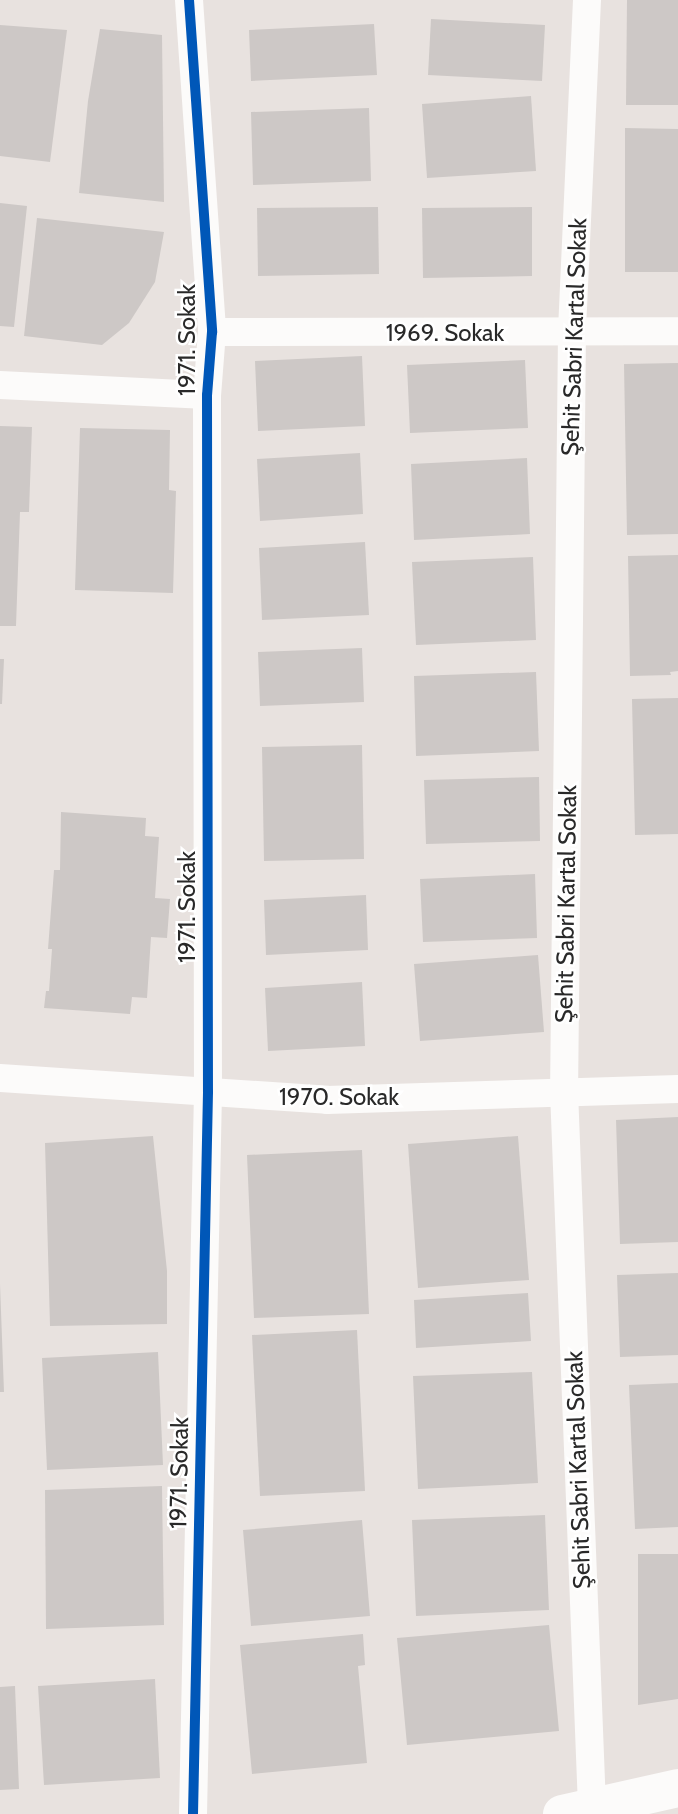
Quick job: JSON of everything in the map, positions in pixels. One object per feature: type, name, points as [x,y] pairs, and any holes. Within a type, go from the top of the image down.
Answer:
[{"type":"main road","points":[[577,1811],[678,1788]]},
{"type":"street","name":"1971. Sokak","points":[[189,0],[212,332],[207,395],[208,1092],[193,1814]]},
{"type":"street","name":"Şehit Sabri Kartal Sokak","points":[[577,1811],[564,1091],[572,333],[587,0]]},
{"type":"street","name":"1969. Sokak","points":[[212,332],[678,331]]},
{"type":"street","points":[[0,385],[207,395]]},
{"type":"street","name":"1970. Sokak","points":[[0,1078],[327,1100],[678,1089]]},
{"type":"building","points":[[627,0],[678,0],[678,105],[626,105]]},
{"type":"building","points":[[431,19],[545,25],[542,81],[428,75]]},
{"type":"building","points":[[374,24],[377,75],[251,81],[249,30]]},
{"type":"building","points":[[0,25],[67,30],[50,162],[0,156]]},
{"type":"building","points":[[100,29],[162,35],[164,202],[79,193],[88,101]]},
{"type":"building","points":[[531,96],[536,171],[427,178],[422,104]]},
{"type":"building","points":[[369,108],[371,181],[253,185],[251,112]]},
{"type":"building","points":[[625,128],[678,129],[678,272],[625,272]]},
{"type":"building","points":[[0,203],[27,206],[14,327],[0,326]]},
{"type":"building","points":[[378,207],[379,274],[258,276],[257,208]]},
{"type":"building","points":[[532,207],[532,276],[423,278],[422,208]]},
{"type":"building","points":[[37,218],[164,232],[155,282],[129,323],[102,345],[24,336]]},
{"type":"building","points":[[362,356],[365,426],[258,431],[255,361]]},
{"type":"building","points":[[525,360],[528,428],[410,433],[407,365]]},
{"type":"building","points":[[678,363],[678,534],[627,535],[624,364]]},
{"type":"building","points":[[0,426],[32,427],[29,512],[20,512],[16,626],[0,626]]},
{"type":"building","points":[[80,428],[170,430],[169,490],[176,491],[173,593],[75,590]]},
{"type":"building","points":[[360,453],[363,514],[260,521],[257,459]]},
{"type":"building","points":[[527,458],[530,534],[414,540],[411,464]]},
{"type":"building","points":[[365,542],[369,615],[262,620],[259,548]]},
{"type":"building","points":[[678,555],[678,671],[670,672],[671,675],[630,676],[628,556]]},
{"type":"building","points":[[533,557],[536,640],[416,645],[412,562]]},
{"type":"building","points":[[362,648],[364,702],[260,706],[258,652]]},
{"type":"building","points":[[0,659],[4,659],[2,704],[0,704]]},
{"type":"building","points":[[536,672],[539,751],[416,756],[414,676]]},
{"type":"building","points":[[678,698],[678,834],[635,835],[632,699]]},
{"type":"building","points":[[362,745],[364,859],[264,861],[262,747]]},
{"type":"building","points":[[539,777],[540,841],[426,844],[424,780]]},
{"type":"building","points":[[61,812],[146,818],[145,836],[159,837],[155,898],[170,899],[167,938],[151,937],[147,998],[132,997],[130,1014],[44,1008],[46,991],[49,991],[52,949],[48,949],[54,870],[60,870]]},
{"type":"building","points":[[535,874],[537,938],[423,942],[420,879]]},
{"type":"building","points":[[366,895],[368,950],[266,955],[264,900]]},
{"type":"building","points":[[538,955],[544,1032],[420,1041],[414,964]]},
{"type":"building","points":[[362,982],[365,1046],[268,1051],[265,988]]},
{"type":"building","points":[[678,1117],[678,1242],[620,1244],[616,1120]]},
{"type":"building","points":[[153,1136],[167,1271],[167,1324],[50,1326],[45,1143]]},
{"type":"building","points":[[518,1136],[529,1280],[418,1288],[408,1144]]},
{"type":"building","points":[[362,1150],[369,1314],[254,1318],[247,1155]]},
{"type":"building","points":[[678,1273],[678,1355],[620,1357],[617,1275]]},
{"type":"building","points":[[0,1284],[4,1392],[0,1392]]},
{"type":"building","points":[[528,1293],[531,1341],[416,1348],[414,1300]]},
{"type":"building","points":[[357,1330],[365,1491],[260,1496],[252,1335]]},
{"type":"building","points":[[158,1352],[163,1465],[47,1470],[42,1358]]},
{"type":"building","points":[[532,1372],[538,1483],[418,1489],[413,1376]]},
{"type":"building","points":[[678,1383],[678,1527],[635,1529],[629,1385]]},
{"type":"building","points":[[162,1486],[164,1625],[46,1629],[45,1490]]},
{"type":"building","points":[[545,1515],[549,1610],[416,1616],[412,1520]]},
{"type":"building","points":[[362,1520],[370,1616],[251,1626],[243,1530]]},
{"type":"building","points":[[638,1554],[678,1554],[678,1699],[638,1705]]},
{"type":"building","points":[[549,1625],[559,1731],[407,1745],[397,1638]]},
{"type":"building","points":[[363,1634],[365,1665],[358,1666],[367,1763],[252,1774],[240,1645]]},
{"type":"building","points":[[155,1679],[160,1778],[44,1785],[38,1686]]},
{"type":"building","points":[[15,1686],[19,1789],[0,1790],[0,1687]]},
{"type":"cycle path","points":[[189,0],[212,332],[207,395],[208,1092],[193,1814]]}]
